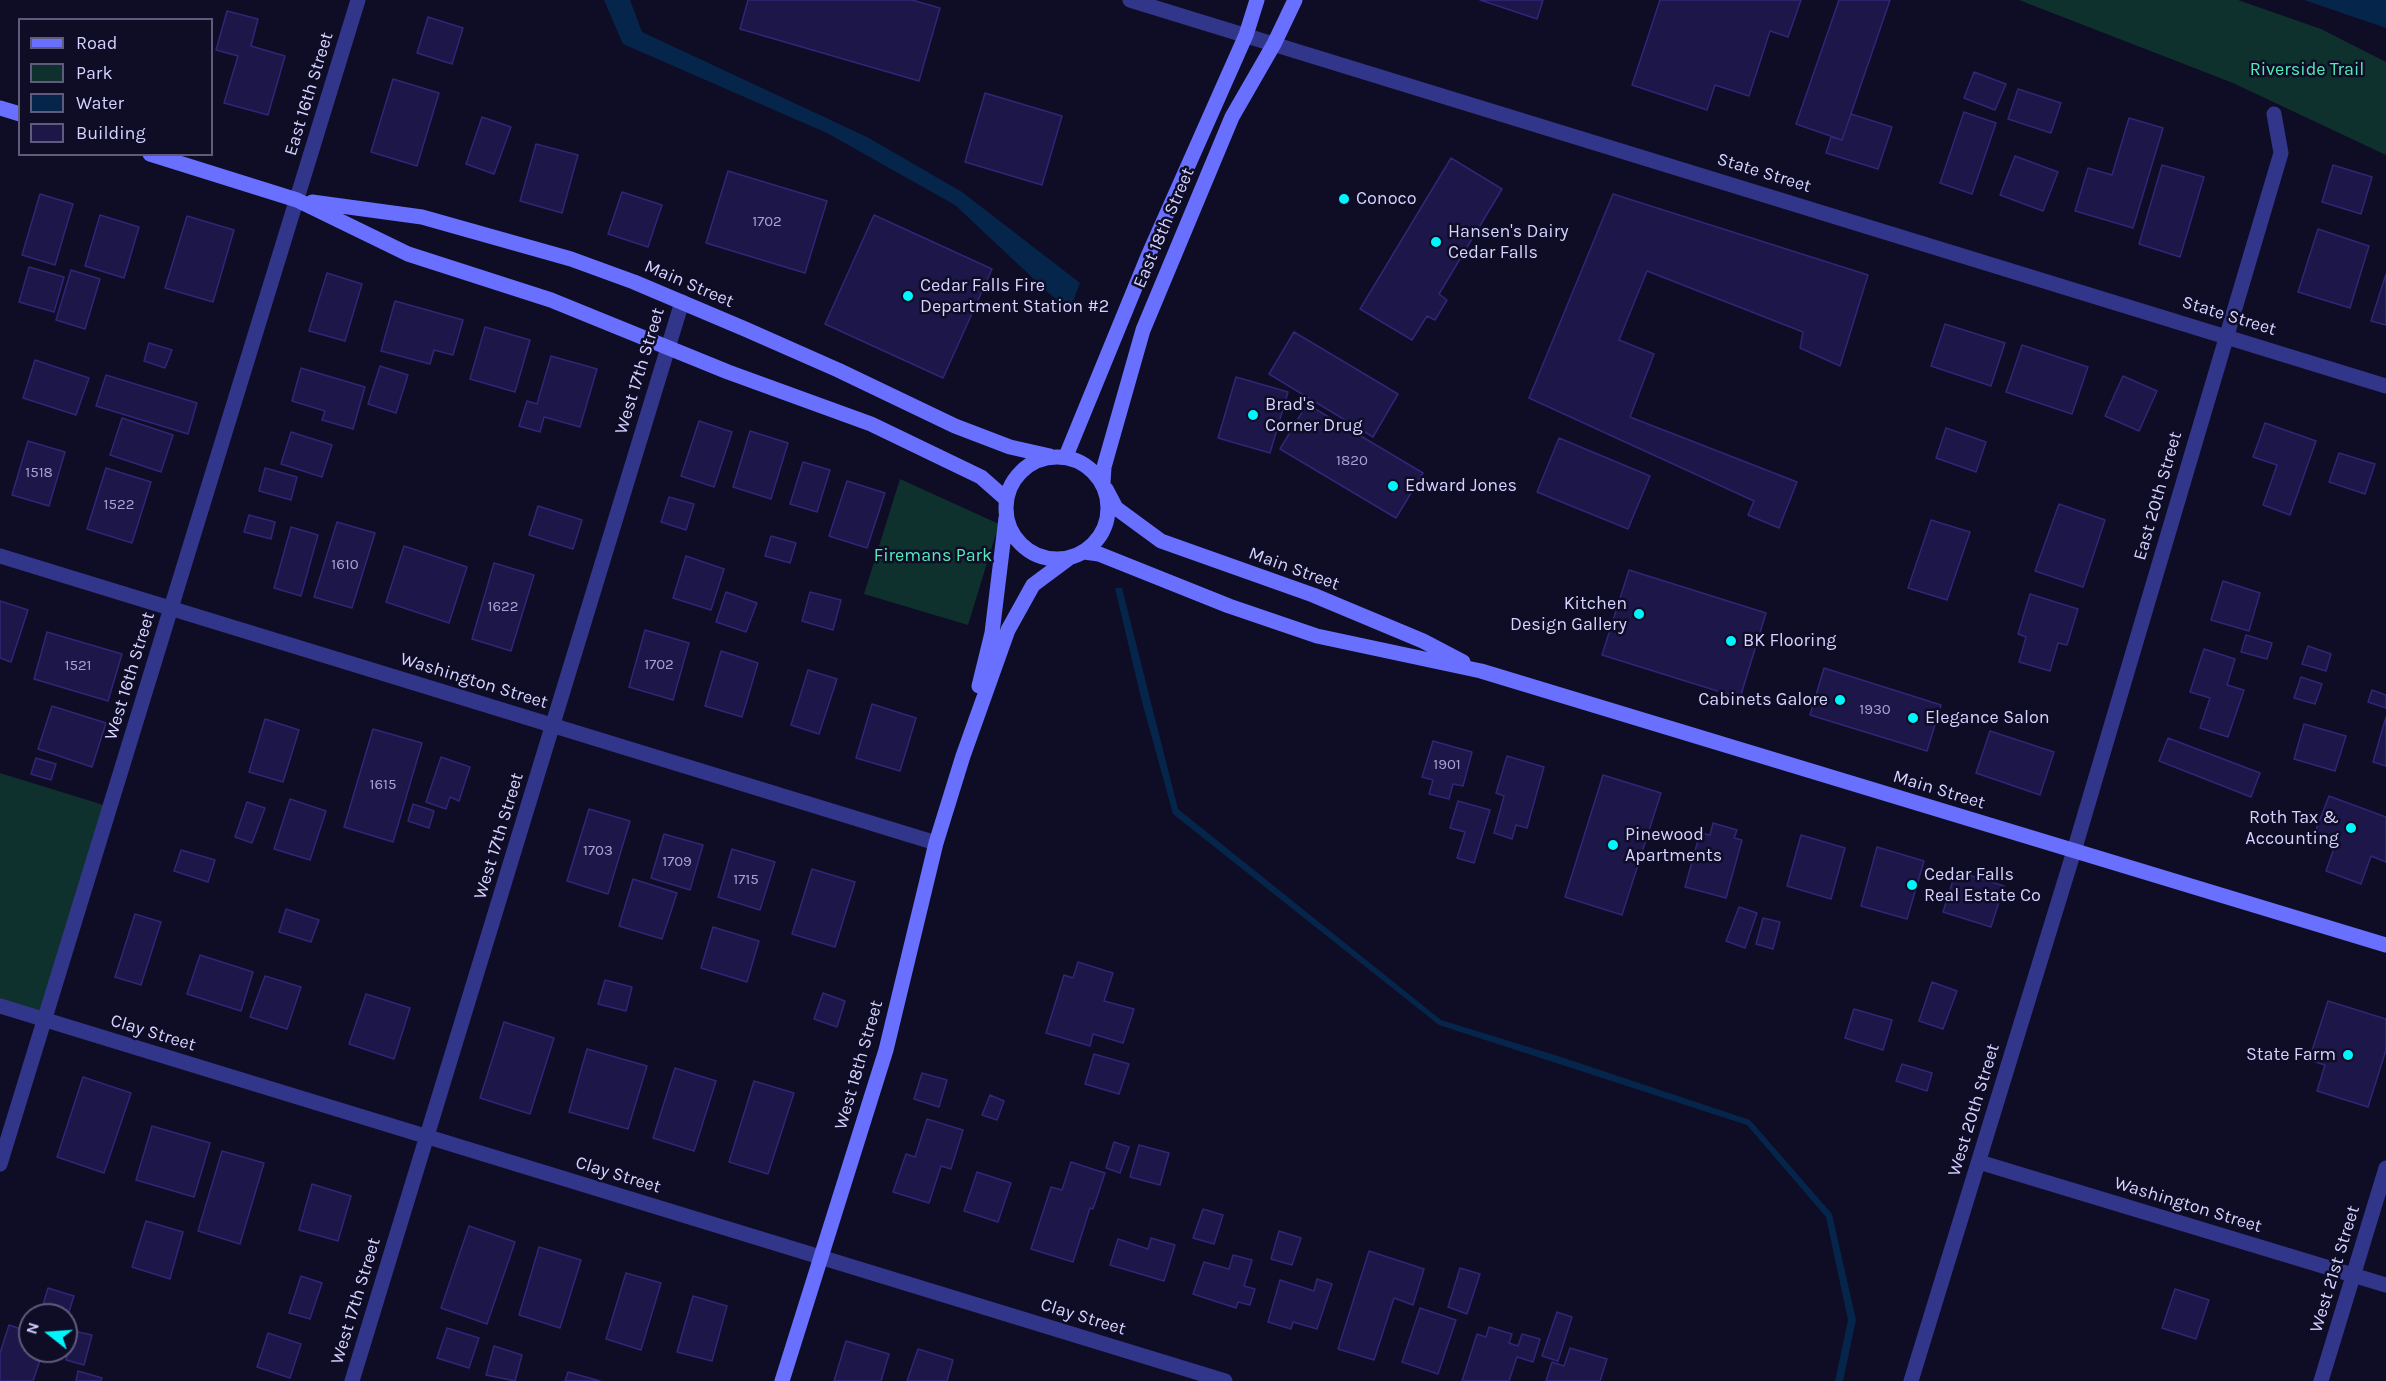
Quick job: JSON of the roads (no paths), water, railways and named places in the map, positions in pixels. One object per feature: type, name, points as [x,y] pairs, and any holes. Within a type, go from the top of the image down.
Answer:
[{"type":"main road","name":"East 18th Street","points":[[1066,456],[1148,256],[1246,35],[1257,0]]},
{"type":"main road","name":"East 18th Street","points":[[1104,486],[1104,467],[1143,330],[1232,117],[1274,44],[1295,0]]},
{"type":"main road","points":[[0,108],[18,113]]},
{"type":"main road","name":"Main Street","points":[[156,156],[297,200],[408,254],[551,300],[668,348],[871,424],[981,477],[1006,499]]},
{"type":"main road","name":"Main Street","points":[[297,200],[422,217],[572,259],[838,370],[956,426],[1010,447],[1050,456]]},
{"type":"main road","points":[[1050,456],[1066,456],[1083,462],[1097,474],[1104,486],[1109,507],[1106,524],[1098,540],[1084,552],[1068,559],[1049,559],[1033,553],[1020,543],[1011,530],[1006,514],[1006,499],[1012,483],[1022,470],[1035,461],[1050,456]]},
{"type":"main road","name":"Main Street","points":[[1104,486],[1116,508],[1161,541],[1313,595],[1423,640],[1481,671]]},
{"type":"main road","name":"West 18th Street","points":[[963,756],[992,633],[1006,514]]},
{"type":"main road","name":"Main Street","points":[[1084,552],[1099,554],[1229,606],[1317,636],[1481,671],[2386,945]]},
{"type":"main road","name":"West 18th Street","points":[[782,1381],[886,1050],[936,843],[963,756],[1008,630],[1033,585],[1068,559]]},
{"type":"street","name":"East 16th Street","points":[[297,200],[358,0]]},
{"type":"street","name":"State Street","points":[[1130,0],[2386,386]]},
{"type":"street","name":"East 20th Street","points":[[2074,851],[2281,153],[2274,114]]},
{"type":"street","name":"West 16th Street","points":[[0,1164],[297,200]]},
{"type":"street","name":"West 17th Street","points":[[352,1381],[682,303]]},
{"type":"street","name":"Washington Street","points":[[0,556],[936,843]]},
{"type":"street","name":"West 20th Street","points":[[1911,1381],[2074,851]]},
{"type":"street","name":"Clay Street","points":[[0,1006],[1225,1381]]},
{"type":"street","name":"Washington Street","points":[[1979,1162],[2386,1285]]},
{"type":"street","name":"West 21st Street","points":[[2321,1381],[2386,1168]]},
{"type":"water","points":[[604,0],[630,0],[642,32],[867,137],[962,192],[1080,283],[1069,312],[955,205],[827,133],[623,44]]},
{"type":"water","points":[[2304,0],[2386,0],[2386,28]]},
{"type":"water","points":[[1115,588],[1122,588],[1178,809],[1441,1020],[1750,1120],[1832,1214],[1856,1320],[1843,1381],[1835,1381],[1848,1320],[1826,1217],[1747,1125],[1439,1025],[1173,814],[1141,698]]},
{"type":"place","name":"Conoco","points":[[1344,199]]},
{"type":"place","name":"Hansen's Dairy Cedar Falls","points":[[1436,242]]},
{"type":"place","name":"Cedar Falls Fire Department Station #2","points":[[908,296]]},
{"type":"place","name":"Brad's Corner Drug","points":[[1253,415]]},
{"type":"place","name":"Edward Jones","points":[[1393,486]]},
{"type":"place","name":"Kitchen Design Gallery","points":[[1639,614]]},
{"type":"place","name":"BK Flooring","points":[[1731,641]]},
{"type":"place","name":"Cabinets Galore","points":[[1840,700]]},
{"type":"place","name":"Elegance Salon","points":[[1913,718]]},
{"type":"place","name":"Roth Tax & Accounting","points":[[2351,828]]},
{"type":"place","name":"Pinewood Apartments","points":[[1613,845]]},
{"type":"place","name":"Cedar Falls Real Estate Co","points":[[1912,885]]},
{"type":"place","name":"State Farm","points":[[2348,1055]]},
{"type":"park label","name":"Riverside Trail","points":[[2307,70]]},
{"type":"park label","name":"Firemans Park","points":[[933,556]]}]
